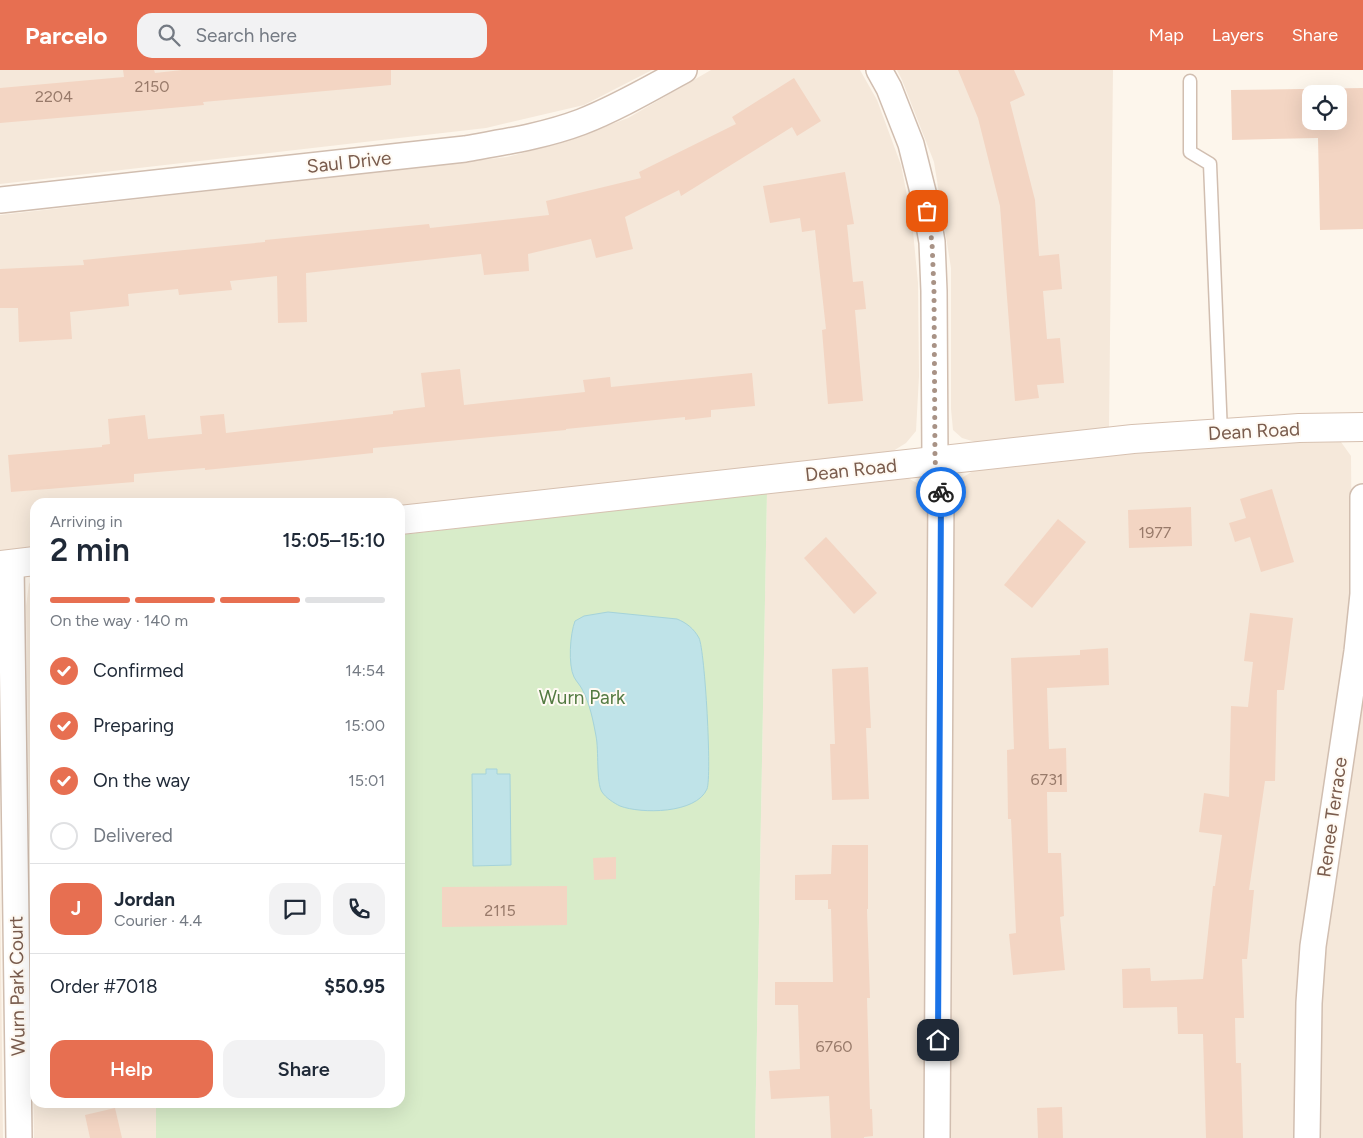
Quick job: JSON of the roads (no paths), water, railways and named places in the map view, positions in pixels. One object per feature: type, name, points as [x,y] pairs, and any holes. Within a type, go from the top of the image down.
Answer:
[{"type":"main road","name":"Dean Road","points":[[405,519],[1133,439],[1299,428],[1363,428]]},
{"type":"street","name":"Saul Drive","points":[[0,200],[465,149],[526,138],[581,122],[626,101],[684,70]]},
{"type":"street","points":[[879,70],[889,88],[911,144],[924,196],[932,242],[935,461],[941,492],[937,1138]]},
{"type":"street","name":"Renee Terrace","points":[[1307,1138],[1309,1003],[1313,946],[1357,651],[1363,594],[1363,497]]},
{"type":"street","name":"Wurn Park Court","points":[[15,564],[19,1138]]},
{"type":"lane","points":[[1190,81],[1190,152],[1210,164],[1221,433]]},
{"type":"water","points":[[608,612],[677,619],[690,627],[699,638],[705,688],[709,762],[707,789],[701,797],[692,803],[667,810],[629,809],[613,802],[600,788],[597,742],[592,718],[585,695],[572,672],[570,649],[575,621],[584,616]]},
{"type":"water","points":[[486,769],[497,769],[497,774],[510,774],[511,865],[473,866],[472,774],[486,774]]},
{"type":"park label","name":"Wurn Park","points":[[582,697]]}]
